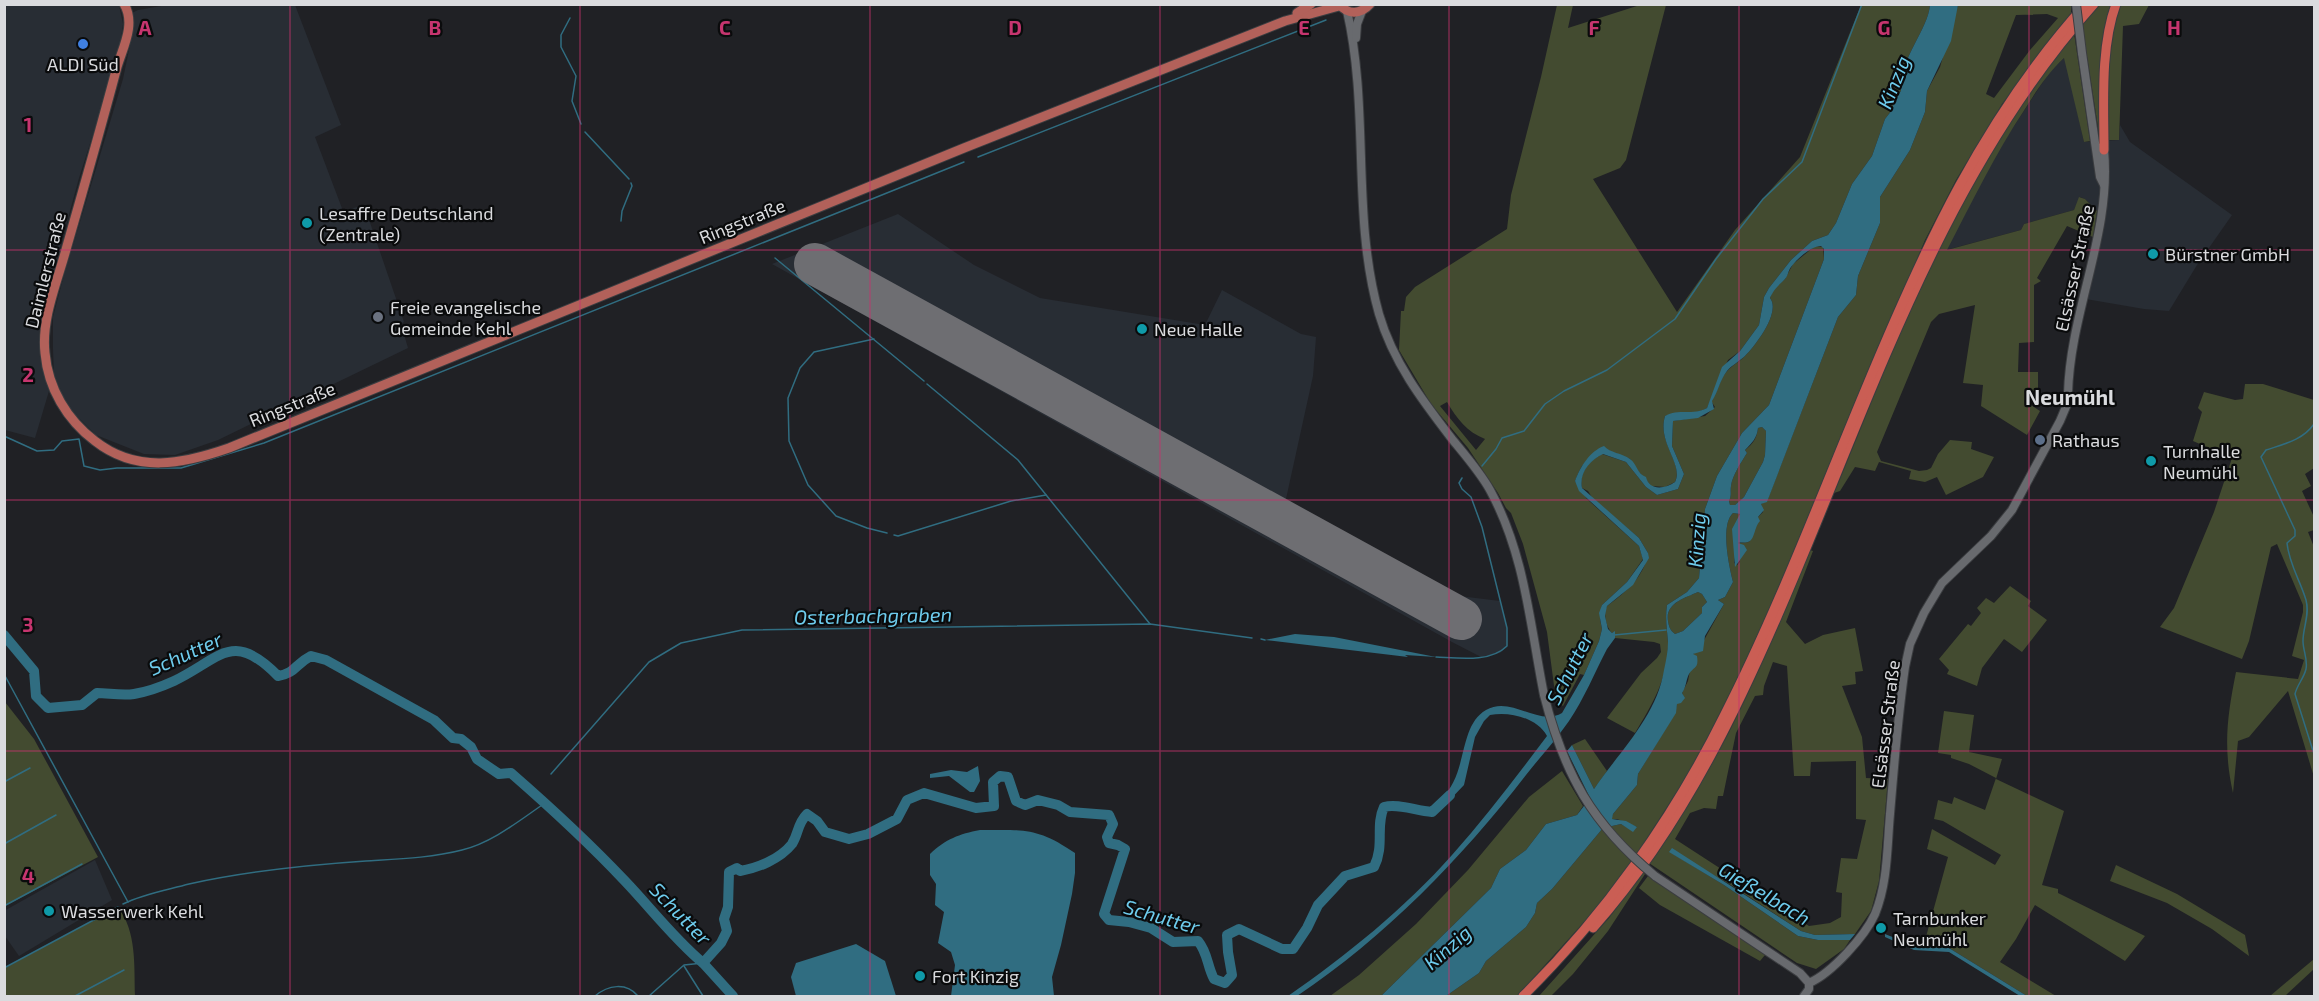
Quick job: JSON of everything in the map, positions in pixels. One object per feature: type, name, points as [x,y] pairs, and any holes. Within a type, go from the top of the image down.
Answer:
[{"type":"highway","points":[[1523,996],[1598,913],[1634,866],[1702,759],[1762,636],[1908,289],[1941,217],[1980,146],[2023,81],[2086,4]]},
{"type":"highway","points":[[1532,996],[1604,915],[1640,868],[1682,807],[1708,762],[1763,652],[1905,314],[1963,194],[2002,126],[2031,82],[2094,4]]},
{"type":"highway","points":[[2100,148],[2107,42],[2116,4]]},
{"type":"main road","name":"Daimlerstraße","points":[[122,4],[124,44],[47,318],[45,344],[47,367],[57,396],[68,415],[100,445],[128,458],[159,464],[177,463],[212,454]]},
{"type":"main road","name":"Ringstraße","points":[[1285,21],[1311,4]]},
{"type":"main road","points":[[1362,11],[1370,4]]},
{"type":"main road","name":"Ringstraße","points":[[212,454],[954,152],[1285,21],[1342,7],[1362,11]]},
{"type":"street","name":"Elsässer Straße","points":[[1809,983],[1822,975],[1853,945],[1866,929],[1880,899],[1887,859],[1905,667],[1910,644],[1924,612],[1942,583],[1991,536],[2013,510],[2060,421],[2068,398],[2073,349],[2101,225],[2106,176],[2082,53],[2076,4]]},
{"type":"street","points":[[1342,7],[1355,45]]},
{"type":"street","points":[[1362,11],[1357,24],[1355,45],[1359,82],[1365,242],[1379,314],[1390,346],[1410,383],[1488,487],[1504,517],[1515,545],[1525,585],[1544,695],[1559,748],[1578,789],[1611,834],[1655,876],[1800,973],[1809,983],[1809,989],[1804,996]]},
{"type":"shaded area","points":[[5,5],[119,5],[123,24],[119,53],[79,178],[44,306],[39,333],[40,357],[49,391],[35,438],[5,430]]},
{"type":"shaded area","points":[[167,5],[295,5],[341,125],[315,137],[343,211],[364,205],[404,322],[401,324],[408,348],[218,440],[175,455],[144,454],[96,435],[67,407],[54,375],[53,349],[53,317],[123,79],[131,40],[132,13]]},
{"type":"shaded area","points":[[2065,57],[2084,142],[2119,140],[2120,125],[2130,142],[2232,215],[2197,265],[2169,311],[2080,298],[2097,211],[2080,197],[2074,210],[2024,224],[2021,230],[1946,250],[1994,157],[2050,71]]},
{"type":"shaded area","points":[[898,214],[974,265],[1040,298],[1205,325],[1222,290],[1301,334],[1316,337],[1313,376],[1284,508],[1435,593],[1500,601],[1507,628],[1507,646],[1500,653],[1481,657],[1452,642],[772,264]]},
{"type":"shaded area","points":[[95,860],[112,900],[19,956],[5,936],[4,911]]},
{"type":"green space","points":[[1557,5],[1573,5],[1568,28],[1640,5],[1666,5],[1626,160],[1620,168],[1593,179],[1677,312],[1735,230],[1800,157],[1861,5],[1930,5],[1924,25],[1904,68],[1901,91],[1885,119],[1872,156],[1852,184],[1836,223],[1828,235],[1812,241],[1791,260],[1769,288],[1764,297],[1759,325],[1740,351],[1728,360],[1707,408],[1697,412],[1665,416],[1664,435],[1676,467],[1675,482],[1665,487],[1651,486],[1630,459],[1607,450],[1590,458],[1581,469],[1575,481],[1587,499],[1639,546],[1643,559],[1627,582],[1602,605],[1600,619],[1602,629],[1599,641],[1584,675],[1580,674],[1563,706],[1556,701],[1547,632],[1523,544],[1511,513],[1468,448],[1431,404],[1399,350],[1401,311],[1404,311],[1406,297],[1415,287],[1507,229],[1511,195]],"holes":[[[1447,402],[1468,429],[1485,439],[1476,450],[1440,406]]]},
{"type":"green space","points":[[1958,5],[2071,5],[2071,13],[2002,104],[1956,180],[1925,240],[1751,654],[1698,759],[1631,863],[1594,911],[1517,996],[1446,996],[1479,973],[1486,961],[1526,927],[1535,913],[1537,903],[1552,889],[1603,828],[1621,824],[1628,828],[1637,827],[1611,819],[1637,785],[1638,774],[1675,713],[1677,703],[1684,698],[1682,693],[1688,681],[1693,654],[1698,651],[1724,604],[1718,600],[1725,597],[1733,582],[1726,536],[1729,519],[1733,513],[1740,514],[1734,563],[1737,565],[1740,562],[1737,543],[1749,542],[1758,517],[1763,512],[1761,504],[1767,501],[1838,317],[1856,295],[1858,276],[1880,223],[1880,197],[1910,150],[1925,112],[1927,91],[1940,67]],"holes":[[[2047,14],[2058,18],[2030,50],[1994,98],[1986,94],[2016,15]]]},
{"type":"green space","points":[[2099,5],[2149,5],[2139,24],[2123,26],[2119,140],[2100,140],[2082,24]]},
{"type":"green space","points":[[2074,33],[2090,141],[2084,142],[2064,58],[2043,82],[2014,126],[1947,250],[2021,230],[2024,224],[2074,210],[2079,197],[2085,199],[2097,211],[2093,237],[2067,226],[2037,278],[2041,281],[2034,285],[2034,342],[2019,343],[2018,372],[2038,372],[2038,393],[2031,405],[2040,411],[2027,435],[1981,406],[1983,385],[1963,383],[1975,305],[1939,314],[1931,322],[1877,452],[1881,461],[1919,471],[1931,468],[1938,454],[1950,440],[1972,442],[1971,449],[1994,457],[1983,477],[1946,495],[1937,477],[1925,482],[1909,479],[1911,471],[1879,462],[1875,471],[1855,467],[1840,491],[1834,493],[1922,282],[1963,200],[2016,111]]},
{"type":"green space","points":[[1815,246],[1823,247],[1824,259],[1769,405],[1742,433],[1717,476],[1705,509],[1699,578],[1687,592],[1667,605],[1668,655],[1666,667],[1653,701],[1635,733],[1607,718],[1641,673],[1657,658],[1661,652],[1660,644],[1615,638],[1614,632],[1612,633],[1607,624],[1605,612],[1607,606],[1627,590],[1638,576],[1648,553],[1639,538],[1582,488],[1583,472],[1589,463],[1602,454],[1626,462],[1646,487],[1657,495],[1678,489],[1684,474],[1672,446],[1673,421],[1705,416],[1715,407],[1711,401],[1724,375],[1750,351],[1770,320],[1773,304],[1770,298],[1774,288],[1785,279],[1793,264]]},
{"type":"green space","points":[[2245,384],[2263,384],[2314,400],[2314,468],[2305,474],[2311,486],[2302,491],[2314,517],[2314,530],[2308,532],[2314,547],[2314,777],[2288,691],[2249,737],[2238,741],[2233,793],[2228,761],[2227,732],[2236,672],[2298,679],[2304,660],[2292,656],[2303,605],[2277,544],[2271,547],[2249,641],[2242,659],[2160,627],[2174,608],[2214,512],[2232,458],[2193,441],[2202,412],[2198,408],[2204,392],[2235,400],[2243,399]]},
{"type":"green space","points":[[1762,427],[1766,431],[1763,462],[1744,497],[1735,505],[1730,505],[1733,478],[1747,453],[1745,450],[1757,435],[1758,428]]},
{"type":"green space","points":[[1810,550],[1813,551],[1786,622],[1805,644],[1823,635],[1855,628],[1863,671],[1855,672],[1856,684],[1842,686],[1862,737],[1866,778],[1888,779],[1879,881],[1871,911],[1855,934],[1815,935],[1801,931],[1726,882],[1670,852],[1724,885],[1798,936],[1818,940],[1850,940],[1844,949],[1816,969],[1797,963],[1649,863],[1681,814],[1730,730],[1762,663]],"holes":[[[1773,662],[1787,666],[1794,776],[1810,776],[1811,762],[1856,761],[1856,819],[1866,820],[1857,859],[1841,858],[1836,892],[1842,893],[1841,917],[1830,923],[1809,926],[1675,839],[1690,813],[1704,808],[1716,809],[1718,796],[1723,796],[1736,733],[1755,696],[1763,695]]]},
{"type":"green space","points":[[2010,586],[2031,601],[2028,606],[2047,620],[2022,652],[2004,639],[1982,668],[1977,686],[1947,674],[1949,670],[1939,659],[1968,624],[1971,626],[1981,613],[1977,608],[1986,598],[1994,603]]},
{"type":"green space","points":[[1698,592],[1707,602],[1702,607],[1702,613],[1683,631],[1675,634],[1668,623],[1670,610],[1677,602]]},
{"type":"green space","points":[[5,702],[34,739],[98,857],[5,906]]},
{"type":"green space","points":[[1944,711],[1974,715],[1969,752],[2002,759],[1996,779],[2064,811],[2042,885],[2058,889],[2058,893],[2145,936],[2125,961],[2035,905],[2000,962],[2056,996],[2027,996],[1949,948],[1914,946],[1924,944],[1948,857],[1927,849],[1932,829],[1995,865],[2001,855],[1943,821],[1934,819],[1938,800],[1952,804],[1954,797],[1985,810],[1996,778],[1969,764],[1951,758],[1951,755],[1938,753]]},
{"type":"green space","points":[[1585,739],[1607,771],[1594,789],[1572,745]]},
{"type":"green space","points":[[1562,771],[1583,806],[1577,815],[1546,824],[1526,850],[1500,869],[1491,888],[1381,996],[1330,996],[1359,975],[1416,924],[1468,870],[1529,797]]},
{"type":"green space","points":[[2116,865],[2177,894],[2245,935],[2249,956],[2212,929],[2167,903],[2110,881]]},
{"type":"green space","points":[[1643,872],[1645,874],[1608,931],[1573,974],[1551,996],[1539,996],[1609,918]]},
{"type":"green space","points":[[1648,876],[1765,955],[1760,961],[1660,905],[1639,888]]},
{"type":"green space","points":[[118,907],[129,927],[134,961],[135,996],[5,996],[5,968]]},
{"type":"green space","points":[[2314,959],[2314,969],[2285,996],[2270,996]]},
{"type":"water","name":"Kinzig","points":[[1930,5],[1958,5],[1951,41],[1927,91],[1925,112],[1910,150],[1880,197],[1880,223],[1858,276],[1856,295],[1838,317],[1767,502],[1761,504],[1764,510],[1758,517],[1760,521],[1750,541],[1738,543],[1744,545],[1747,550],[1735,567],[1732,529],[1740,514],[1733,513],[1729,519],[1726,536],[1733,582],[1725,597],[1718,600],[1724,604],[1705,636],[1703,651],[1693,654],[1697,656],[1697,663],[1689,674],[1682,693],[1685,698],[1677,704],[1676,713],[1638,774],[1637,785],[1613,814],[1612,819],[1626,821],[1637,827],[1633,832],[1621,824],[1603,828],[1552,889],[1537,903],[1535,913],[1526,927],[1486,961],[1479,973],[1446,996],[1381,996],[1491,888],[1500,869],[1526,850],[1546,824],[1577,815],[1590,798],[1567,751],[1572,745],[1594,789],[1636,733],[1654,703],[1660,687],[1668,645],[1667,605],[1687,592],[1699,578],[1705,509],[1717,476],[1742,433],[1769,405],[1824,259],[1824,249],[1821,246],[1797,260],[1786,278],[1773,292],[1770,298],[1773,304],[1772,311],[1766,328],[1750,351],[1725,375],[1712,401],[1714,409],[1698,418],[1673,421],[1672,446],[1684,474],[1678,489],[1657,495],[1646,487],[1626,462],[1603,454],[1590,463],[1584,472],[1582,488],[1639,538],[1649,558],[1633,585],[1607,606],[1605,616],[1608,629],[1612,633],[1615,631],[1615,638],[1569,721],[1475,837],[1420,895],[1361,948],[1329,973],[1297,996],[1288,996],[1374,930],[1434,875],[1465,841],[1547,736],[1537,725],[1522,717],[1506,714],[1490,715],[1475,737],[1464,785],[1444,806],[1440,799],[1455,778],[1471,728],[1486,710],[1495,706],[1505,706],[1544,716],[1562,713],[1584,675],[1599,641],[1602,629],[1599,613],[1602,605],[1627,582],[1643,560],[1639,546],[1579,491],[1575,481],[1583,465],[1594,452],[1604,446],[1630,459],[1650,485],[1662,487],[1675,482],[1676,468],[1664,435],[1665,416],[1675,412],[1696,412],[1707,408],[1722,367],[1740,351],[1759,325],[1764,297],[1769,288],[1791,260],[1812,241],[1828,235],[1836,223],[1852,184],[1872,156],[1885,119],[1901,91],[1904,68],[1928,15]],"holes":[[[1762,427],[1766,431],[1763,462],[1744,497],[1735,505],[1730,505],[1733,478],[1747,453],[1745,450],[1757,435],[1758,428]],[[1698,592],[1707,602],[1702,607],[1702,613],[1683,631],[1675,634],[1668,623],[1670,610],[1677,602]]]},
{"type":"water","points":[[1295,634],[1334,637],[1436,657],[1405,655],[1408,657],[1265,640]]},
{"type":"water","points":[[978,766],[980,781],[974,792],[970,792],[949,776],[930,778],[930,774],[951,770],[967,772]]},
{"type":"water","points":[[980,830],[1019,830],[1040,834],[1075,853],[1072,894],[1052,977],[1054,996],[951,996],[955,965],[951,952],[938,943],[944,912],[935,905],[936,884],[930,875],[930,854],[953,838]]},
{"type":"water","points":[[1672,848],[1801,931],[1815,935],[1855,934],[1850,940],[1818,940],[1798,936],[1724,885],[1669,852]]},
{"type":"water","points":[[1885,934],[1917,947],[1949,948],[2027,996],[2020,996],[1949,952],[1914,950],[1885,937]]},
{"type":"water","points":[[856,944],[885,961],[896,996],[796,996],[791,977],[796,963]]},
{"type":"waterway","points":[[1482,466],[1502,438],[1524,431],[1545,404],[1564,391],[1607,370],[1675,319],[1716,259],[1763,199],[1802,162],[1862,4]]},
{"type":"waterway","points":[[570,18],[561,35],[561,47],[576,76],[572,101],[581,124]]},
{"type":"waterway","points":[[978,157],[1326,20]]},
{"type":"waterway","points":[[585,132],[629,179]]},
{"type":"waterway","points":[[4,436],[37,451],[54,450],[62,441],[79,439],[84,466],[100,470],[181,468],[264,443],[964,162]]},
{"type":"waterway","points":[[621,221],[631,183]]},
{"type":"waterway","points":[[775,258],[924,381]]},
{"type":"waterway","points":[[874,339],[814,352],[800,368],[788,398],[789,441],[808,485],[836,516],[887,533]]},
{"type":"waterway","points":[[927,384],[1018,460],[1150,624]]},
{"type":"waterway","points":[[2314,424],[2299,438],[2266,450],[2261,457],[2295,530],[2295,536],[2287,543],[2288,551],[2306,600],[2307,611],[2303,641],[2306,669],[2295,694],[2314,754]]},
{"type":"waterway","name":"Osterbachgraben","points":[[1436,657],[1483,657],[1492,655],[1507,646],[1507,628],[1482,527],[1471,497],[1459,483],[1462,478]]},
{"type":"waterway","points":[[894,535],[898,536],[1011,501],[1046,495]]},
{"type":"waterway","name":"Osterbachgraben","points":[[551,774],[649,662],[681,643],[742,630],[1150,624],[1252,638]]},
{"type":"waterway","points":[[1614,635],[1666,630]]},
{"type":"waterway","name":"Schutter","points":[[4,635],[34,671],[36,696],[48,708],[82,705],[97,693],[129,695],[149,690],[174,681],[215,657],[237,651],[249,654],[278,676],[288,673],[311,656],[326,660],[434,720],[453,738],[461,739],[471,747],[477,759],[499,774],[511,773],[597,852],[703,963],[721,943],[727,931],[724,919],[728,907],[729,872],[737,868],[740,871],[754,868],[781,854],[792,844],[801,821],[807,814],[817,821],[825,832],[849,839],[868,834],[897,819],[907,800],[924,793],[976,808],[994,806],[993,782],[1000,776],[1008,777],[1016,801],[1025,805],[1038,800],[1058,805],[1070,812],[1109,815],[1113,824],[1107,837],[1109,843],[1125,849],[1104,914],[1109,920],[1151,928],[1173,942],[1198,941],[1204,950],[1214,979],[1225,983],[1232,975],[1227,935],[1239,929],[1282,949],[1293,949],[1318,905],[1345,876],[1374,867],[1379,851],[1380,821],[1384,807],[1432,812],[1450,795]]},
{"type":"waterway","name":"Osterbachgraben","points":[[1261,639],[1265,640]]},
{"type":"waterway","points":[[4,674],[128,902]]},
{"type":"waterway","points":[[4,782],[30,768]]},
{"type":"waterway","points":[[123,904],[155,892],[233,875],[450,853],[473,847],[495,837],[545,803]]},
{"type":"waterway","points":[[4,844],[56,815]]},
{"type":"waterway","points":[[4,906],[82,864]]},
{"type":"waterway","points":[[4,968],[118,907]]},
{"type":"waterway","points":[[649,996],[684,965],[703,963]]},
{"type":"waterway","points":[[703,963],[733,996]]},
{"type":"waterway","points":[[684,966],[703,996]]},
{"type":"waterway","points":[[75,996],[124,970]]},
{"type":"waterway","points":[[595,996],[611,987],[623,987],[638,996]]},
{"type":"runway","points":[[815,264],[1461,619]]},
{"type":"place","name":"ALDI Süd","points":[[83,44]]},
{"type":"place","name":"Lesaffre Deutschland (Zentrale)","points":[[307,223]]},
{"type":"place","name":"Bürstner GmbH","points":[[2153,254]]},
{"type":"place","name":"Freie evangelische Gemeinde Kehl","points":[[378,317]]},
{"type":"place","name":"Neue Halle","points":[[1142,329]]},
{"type":"place","name":"Rathaus","points":[[2040,440]]},
{"type":"place","name":"Turnhalle Neumühl","points":[[2151,461]]},
{"type":"place","name":"Wasserwerk Kehl","points":[[49,911]]},
{"type":"place","name":"Tarnbunker Neumühl","points":[[1881,928]]},
{"type":"place","name":"Fort Kinzig","points":[[920,976]]},
{"type":"district","name":"Neumühl","points":[[2070,396]]},
{"type":"water label","name":"Gießelbach","points":[[1765,893]]}]
